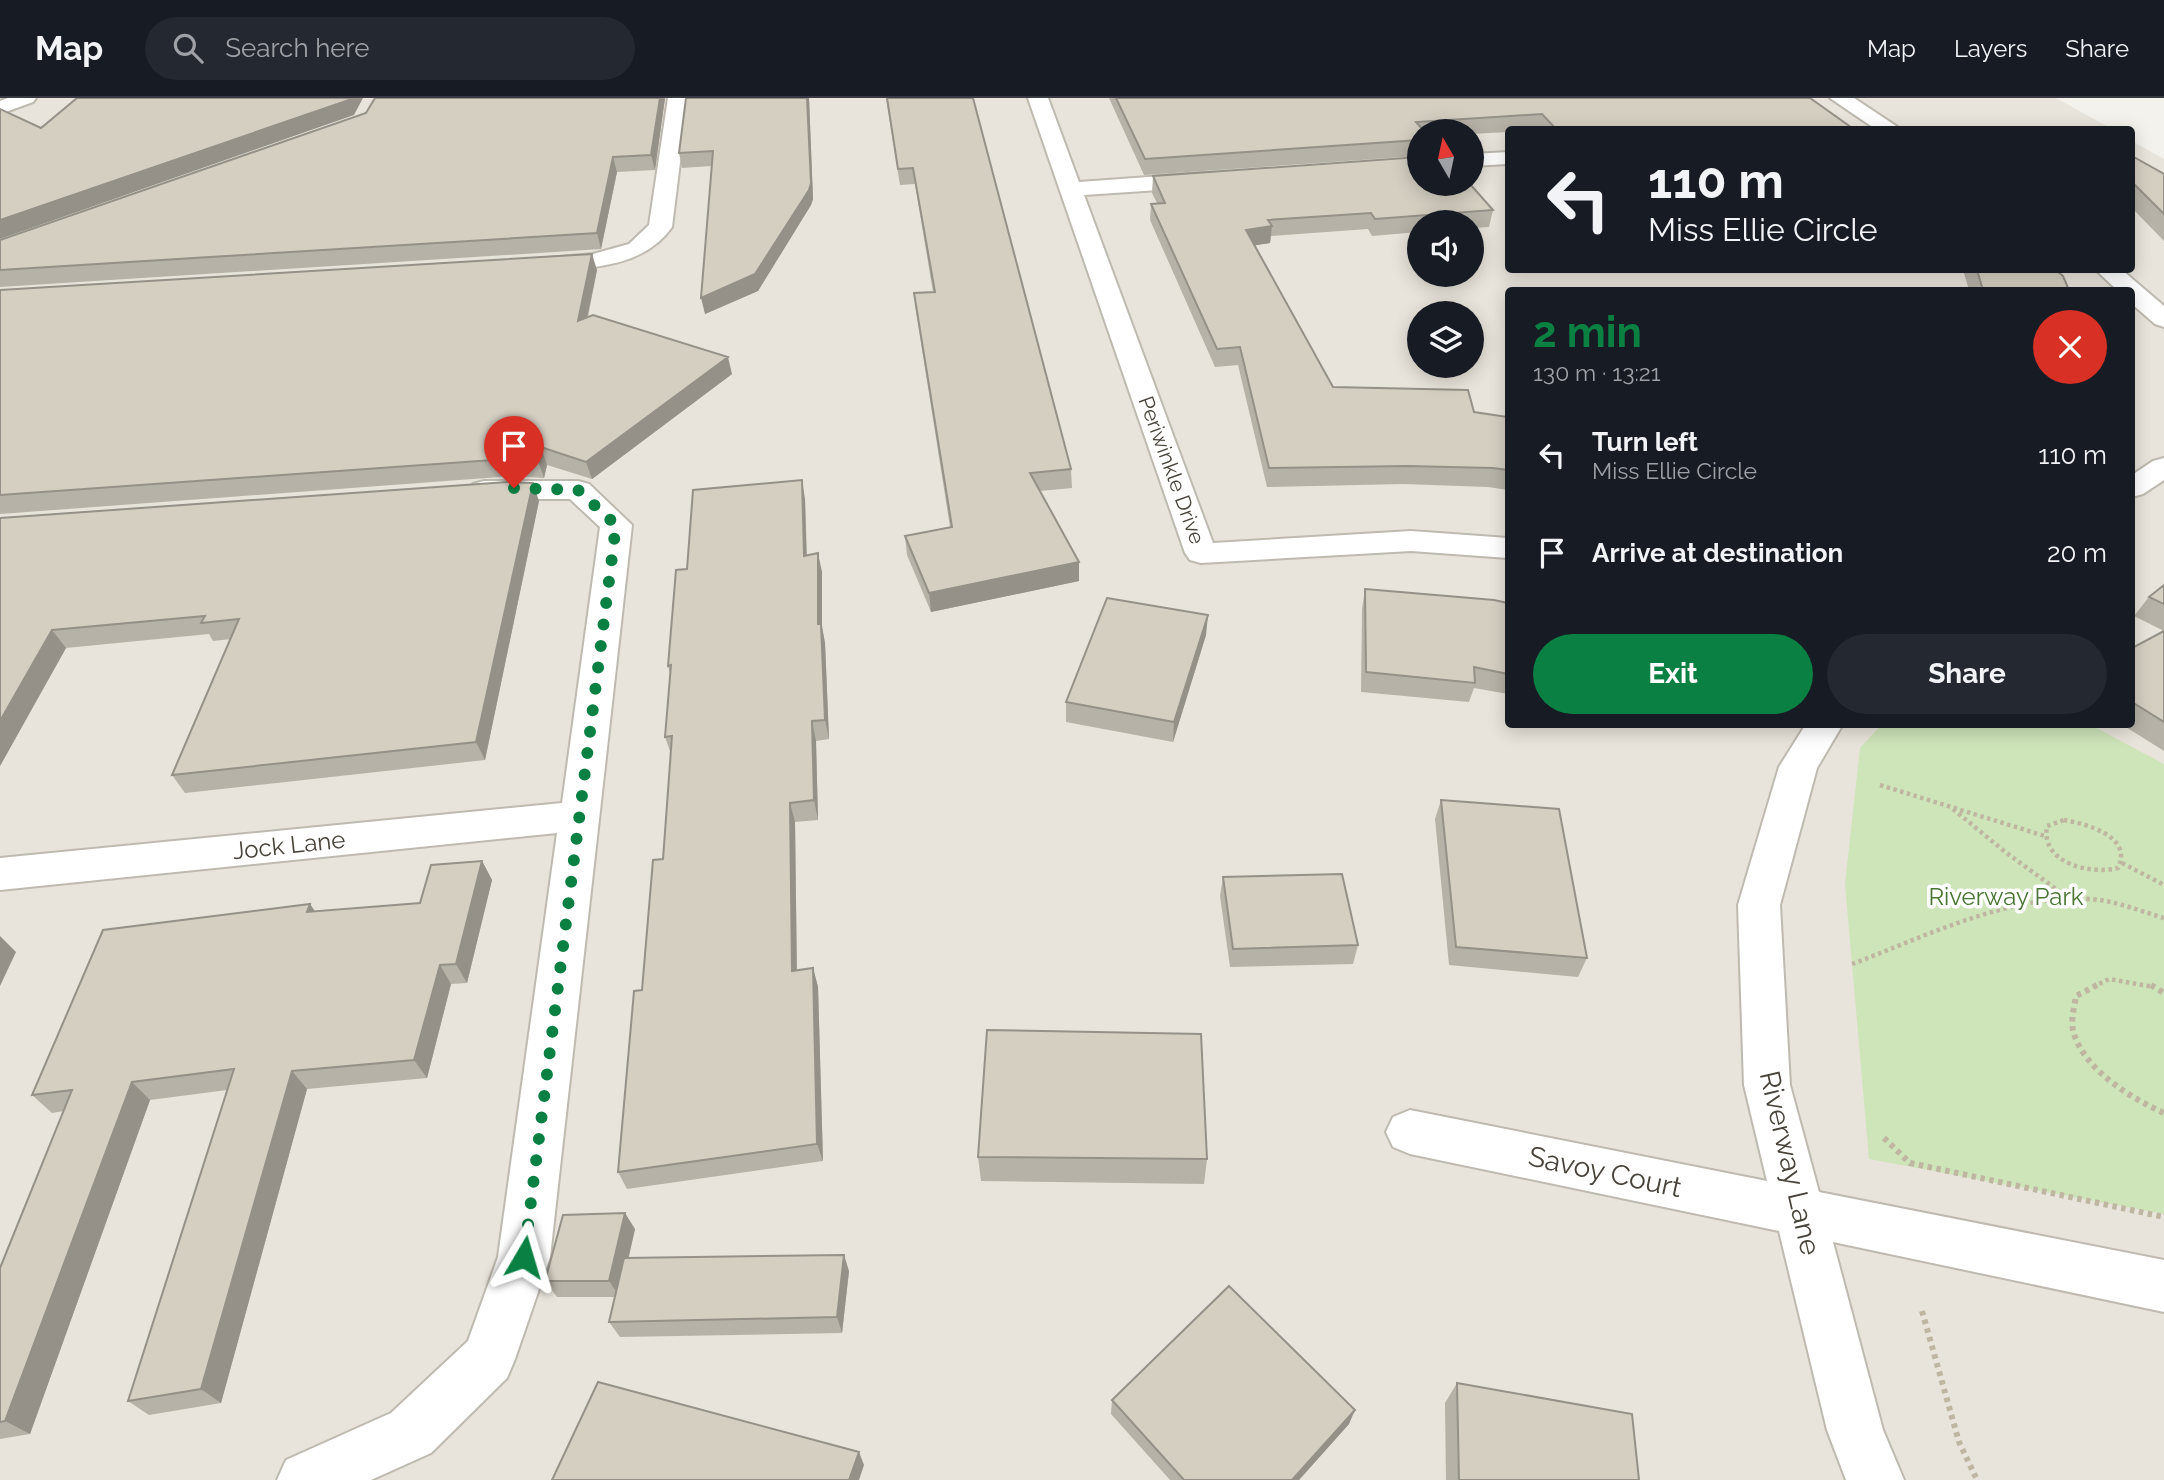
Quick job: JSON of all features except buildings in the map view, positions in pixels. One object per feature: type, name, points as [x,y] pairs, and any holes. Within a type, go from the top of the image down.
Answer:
[{"type":"street","points":[[0,108],[26,98]]},
{"type":"street","points":[[525,265],[594,261],[637,249],[660,227],[678,98]]},
{"type":"street","name":"Periwinkle Drive","points":[[1038,98],[1201,552],[1411,541],[1505,548]]},
{"type":"street","points":[[1840,98],[1886,126]]},
{"type":"street","points":[[1484,161],[1505,162]]},
{"type":"street","points":[[1070,189],[1224,178]]},
{"type":"street","points":[[2111,273],[2127,287]]},
{"type":"street","points":[[2135,294],[2164,319]]},
{"type":"street","points":[[2135,486],[2164,467]]},
{"type":"street","points":[[306,1480],[411,1433],[488,1359],[524,1257],[616,525],[578,490],[514,488],[445,493]]},
{"type":"street","name":"Riverway Lane","points":[[1822,728],[1798,767],[1759,905],[1767,1085],[1855,1430],[1875,1480]]},
{"type":"street","name":"Jock Lane","points":[[0,874],[579,816]]},
{"type":"street","name":"Savoy Court","points":[[1410,1132],[2164,1286]]},
{"type":"path","points":[[1880,785],[2045,836]]},
{"type":"path","points":[[1950,806],[2004,851],[2071,900]]},
{"type":"path","points":[[2064,820],[2088,824],[2119,846],[2122,863],[2110,872],[2085,870],[2061,859],[2051,849],[2045,836],[2048,826],[2064,820]]},
{"type":"path","points":[[2122,863],[2164,885]]},
{"type":"path","points":[[1852,964],[1948,928],[2000,912],[2071,900],[2115,903],[2164,918]]},
{"type":"path","points":[[2164,993],[2150,985],[2109,979],[2076,996],[2073,1034],[2097,1068],[2140,1103],[2164,1113]]},
{"type":"path","points":[[1884,1138],[1910,1163],[2164,1217]]},
{"type":"path","points":[[1922,1311],[1959,1442],[1977,1480]]},
{"type":"shaded area","points":[[0,98],[2056,98],[2107,126],[1505,126],[1505,273],[2135,273],[2135,143],[2164,159],[2164,1480],[0,1480]]},
{"type":"green space","name":"Riverway Park","points":[[1878,728],[2097,728],[2164,764],[2164,1214],[1869,1159],[1845,884],[1860,748]]},
{"type":"route","points":[[514,488],[578,490],[616,525],[524,1257]]}]
